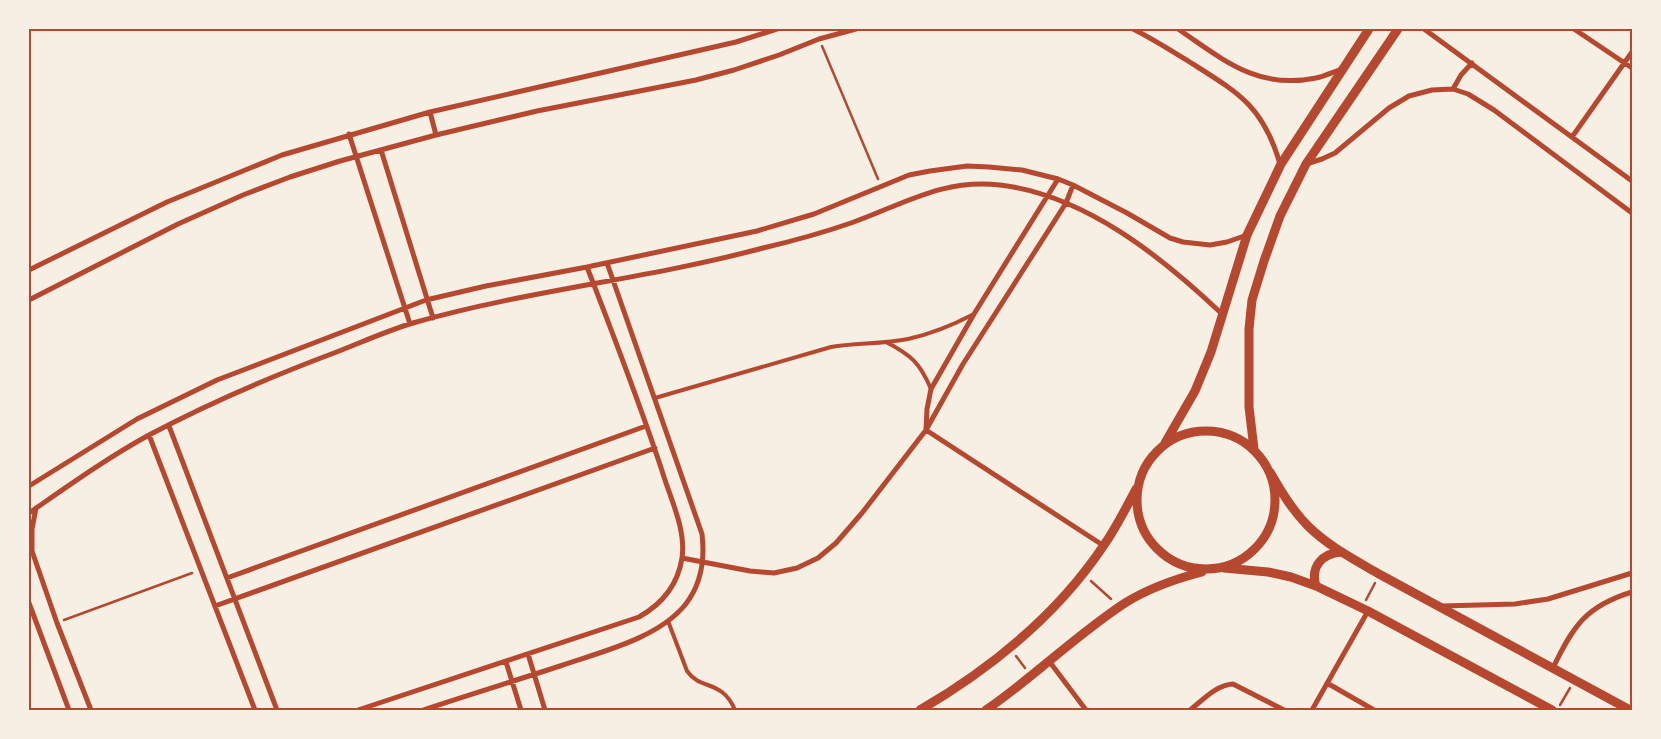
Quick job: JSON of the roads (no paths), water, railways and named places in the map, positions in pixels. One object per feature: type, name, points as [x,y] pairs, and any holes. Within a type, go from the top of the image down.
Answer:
[{"type":"street","points":[[29,270],[167,202],[282,155],[430,112],[736,42],[777,29]]},
{"type":"street","points":[[29,300],[178,224],[243,195],[290,177],[436,135],[537,111],[696,80],[770,58],[819,39],[856,29]]},
{"type":"street","points":[[1133,29],[1236,92],[1252,107],[1265,124],[1280,164]]},
{"type":"street","points":[[1178,29],[1241,71],[1266,79],[1292,81],[1318,78],[1342,68]]},
{"type":"street","points":[[1165,443],[1195,391],[1211,352],[1247,235],[1280,164],[1369,29]]},
{"type":"street","points":[[1254,449],[1249,407],[1248,356],[1252,300],[1264,261],[1280,216],[1306,164],[1398,29]]},
{"type":"street","points":[[1424,29],[1632,181]]},
{"type":"street","points":[[1574,29],[1632,68]]},
{"type":"street","points":[[1572,137],[1632,52]]},
{"type":"street","points":[[1453,89],[1461,75],[1472,64]]},
{"type":"street","points":[[1306,164],[1335,153],[1389,108],[1409,96],[1432,90],[1453,89],[1468,94],[1488,106],[1632,213]]},
{"type":"street","points":[[430,112],[436,135]]},
{"type":"street","points":[[349,134],[410,324]]},
{"type":"street","points":[[381,150],[433,318]]},
{"type":"street","points":[[29,486],[137,419],[216,380],[426,300],[758,231],[814,214],[910,175],[967,166],[989,166],[1022,170],[1058,179],[1073,185],[1128,213],[1170,238],[1183,242],[1210,245],[1227,242],[1247,235]]},
{"type":"street","points":[[926,430],[927,409],[931,389],[974,314],[1058,179]]},
{"type":"street","points":[[29,513],[90,470],[149,435],[223,398],[284,371],[410,324],[486,304],[706,263],[813,235],[853,222],[927,192],[955,185],[1004,185],[1066,203],[1122,234],[1149,252],[1186,281],[1222,314]]},
{"type":"street","points":[[682,558],[750,571],[774,573],[797,568],[818,558],[836,543],[862,513],[926,430],[963,364],[1066,203],[1073,185]]},
{"type":"street","points":[[423,710],[637,638],[668,621],[685,605],[697,585],[703,562],[704,548],[698,520],[607,263]]},
{"type":"street","points":[[358,710],[640,617],[663,599],[672,587],[682,558],[683,542],[680,526],[655,448],[587,267]]},
{"type":"street","points":[[169,426],[277,710]]},
{"type":"street","points":[[226,578],[646,426]]},
{"type":"street","points":[[926,430],[1104,546]]},
{"type":"street","points":[[920,710],[1010,647],[1060,602],[1104,546],[1136,489],[1142,471],[1151,456],[1165,443],[1182,434],[1201,430],[1220,432],[1238,438],[1254,449],[1263,460],[1287,500],[1308,526],[1342,552],[1630,710]]},
{"type":"street","points":[[149,435],[255,710]]},
{"type":"street","points":[[215,606],[655,448]]},
{"type":"street","points":[[1222,568],[1244,559],[1262,542],[1273,520],[1276,495],[1270,472]]},
{"type":"street","points":[[1136,489],[1137,513],[1146,536],[1162,555],[1184,566],[1208,570]]},
{"type":"street","points":[[36,508],[32,529],[32,551],[57,623],[91,710]]},
{"type":"street","points":[[1316,586],[1314,572],[1321,559],[1327,555],[1342,552]]},
{"type":"street","points":[[986,710],[1012,692],[1120,607],[1151,589],[1179,578],[1222,568],[1268,572],[1291,577],[1316,586],[1368,611],[1552,710]]},
{"type":"street","points":[[1438,606],[1515,604],[1548,599],[1632,573]]},
{"type":"street","points":[[1553,668],[1576,626],[1592,610],[1611,598],[1632,592]]},
{"type":"street","points":[[29,603],[69,710]]},
{"type":"street","points":[[1312,710],[1368,611]]},
{"type":"street","points":[[528,654],[545,710]]},
{"type":"street","points":[[1049,661],[1086,710]]},
{"type":"street","points":[[506,662],[521,710]]},
{"type":"street","points":[[1327,683],[1374,710]]},
{"type":"street","points":[[1190,710],[1218,688],[1225,684],[1233,684],[1284,710]]},
{"type":"lane","points":[[655,398],[831,347],[858,343],[886,342],[931,333],[974,314]]},
{"type":"lane","points":[[886,342],[913,359],[923,371],[931,389]]},
{"type":"lane","points":[[668,621],[686,671],[697,681],[724,693],[731,701],[735,710]]}]
